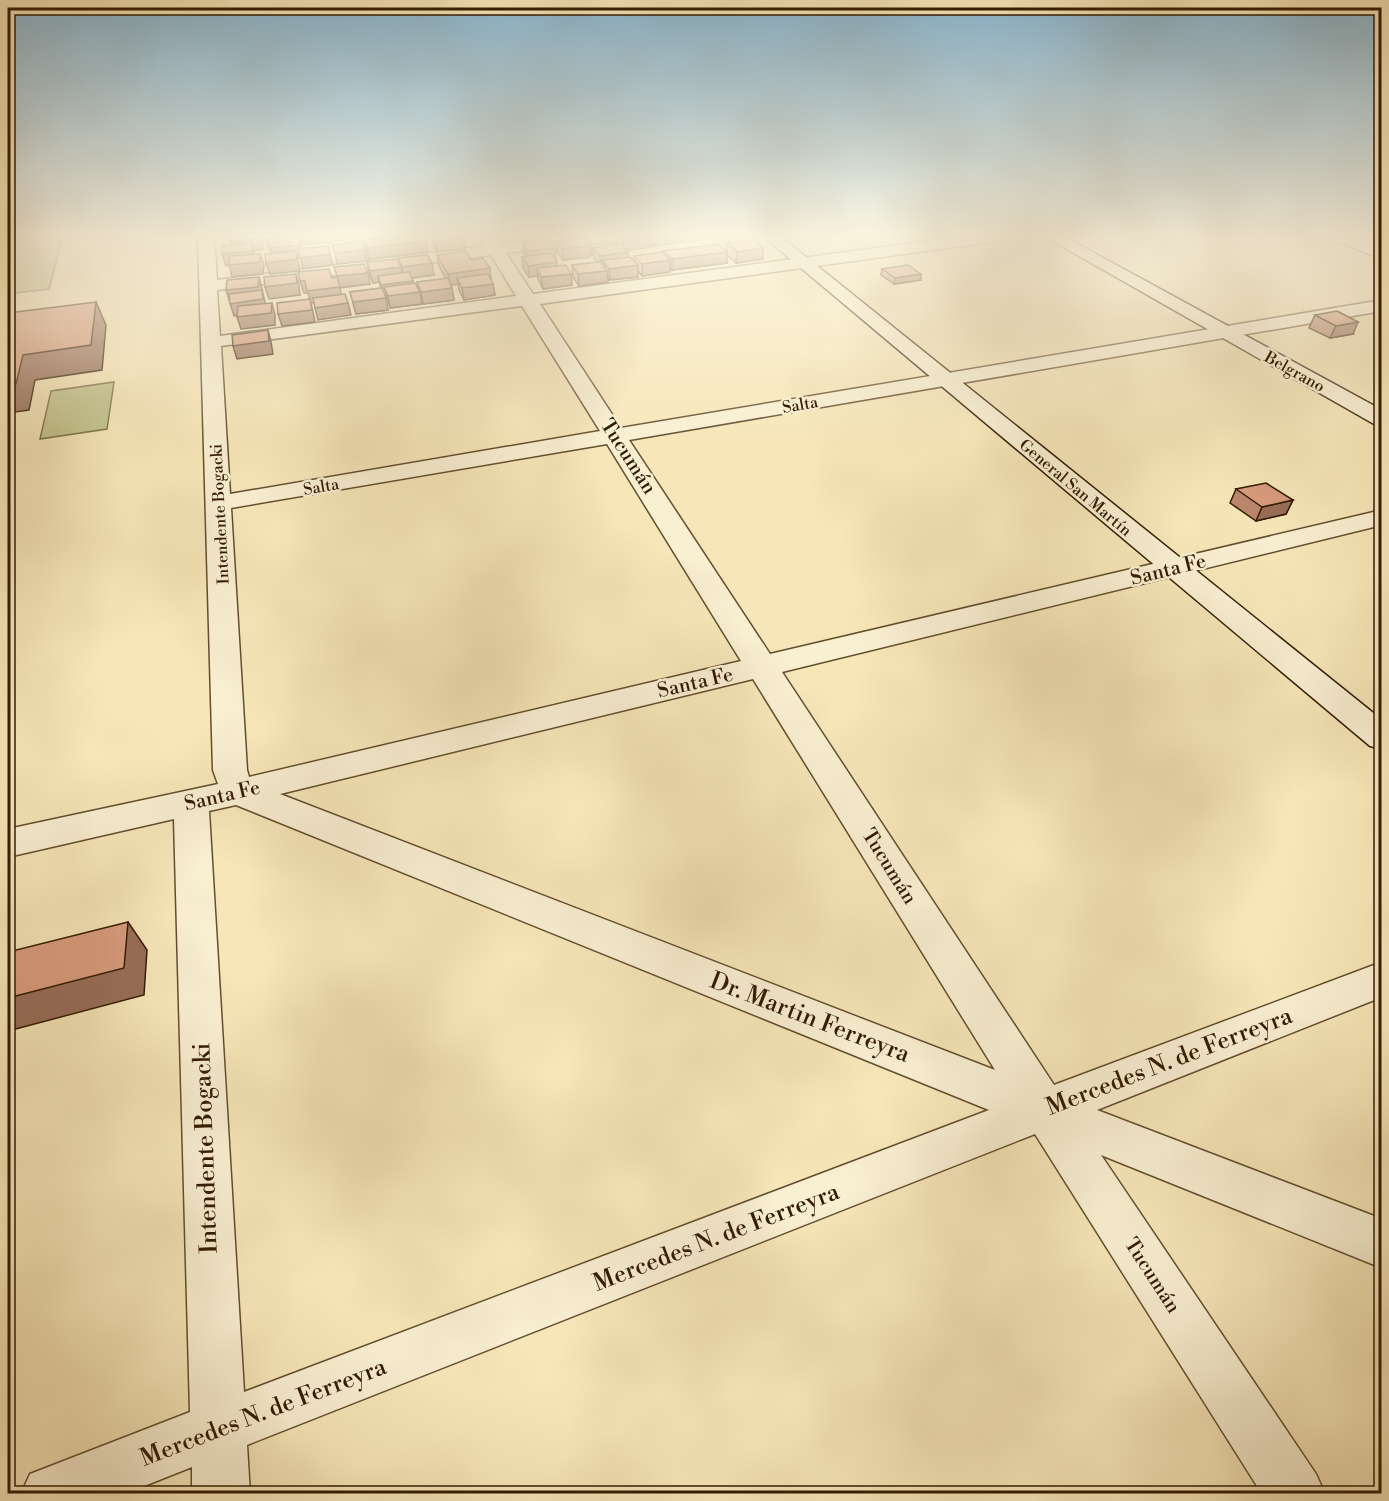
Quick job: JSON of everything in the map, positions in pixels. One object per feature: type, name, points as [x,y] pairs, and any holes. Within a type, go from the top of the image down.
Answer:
[{"type":"street","name":"Intendente Bogacki","points":[[208,306],[230,770],[238,792]]},
{"type":"street","points":[[211,343],[484,306]]},
{"type":"street","name":"Tucumán","points":[[533,306],[1044,1109],[1296,1494]]},
{"type":"street","name":"General San Martín","points":[[858,306],[1382,738]]},
{"type":"street","name":"Belgrano","points":[[1179,306],[1382,419]]},
{"type":"street","name":"Salta","points":[[219,503],[1376,306]]},
{"type":"street","name":"Santa Fe","points":[[8,843],[238,792],[1382,517]]},
{"type":"street","name":"Dr. Martin Ferreyra","points":[[238,792],[1382,1244]]},
{"type":"street","name":"Intendente Bogacki","points":[[190,802],[221,1494]]},
{"type":"street","name":"Mercedes N. de Ferreyra","points":[[50,1494],[1382,979]]},
{"type":"green space","points":[[114,382],[107,429],[40,439],[51,391]]},
{"type":"building","points":[[64,306],[96,306],[91,345],[23,355],[16,384],[8,386],[8,313]]},
{"type":"building","points":[[238,306],[272,306],[271,313],[237,317]]},
{"type":"building","points":[[277,306],[311,306],[312,310],[278,314]]},
{"type":"building","points":[[1337,311],[1358,322],[1336,326],[1315,315]]},
{"type":"building","points":[[268,330],[269,341],[233,346],[232,335]]},
{"type":"building","points":[[1266,483],[1293,500],[1262,507],[1236,489]]},
{"type":"building","points":[[128,922],[124,968],[8,998],[8,952]]}]
